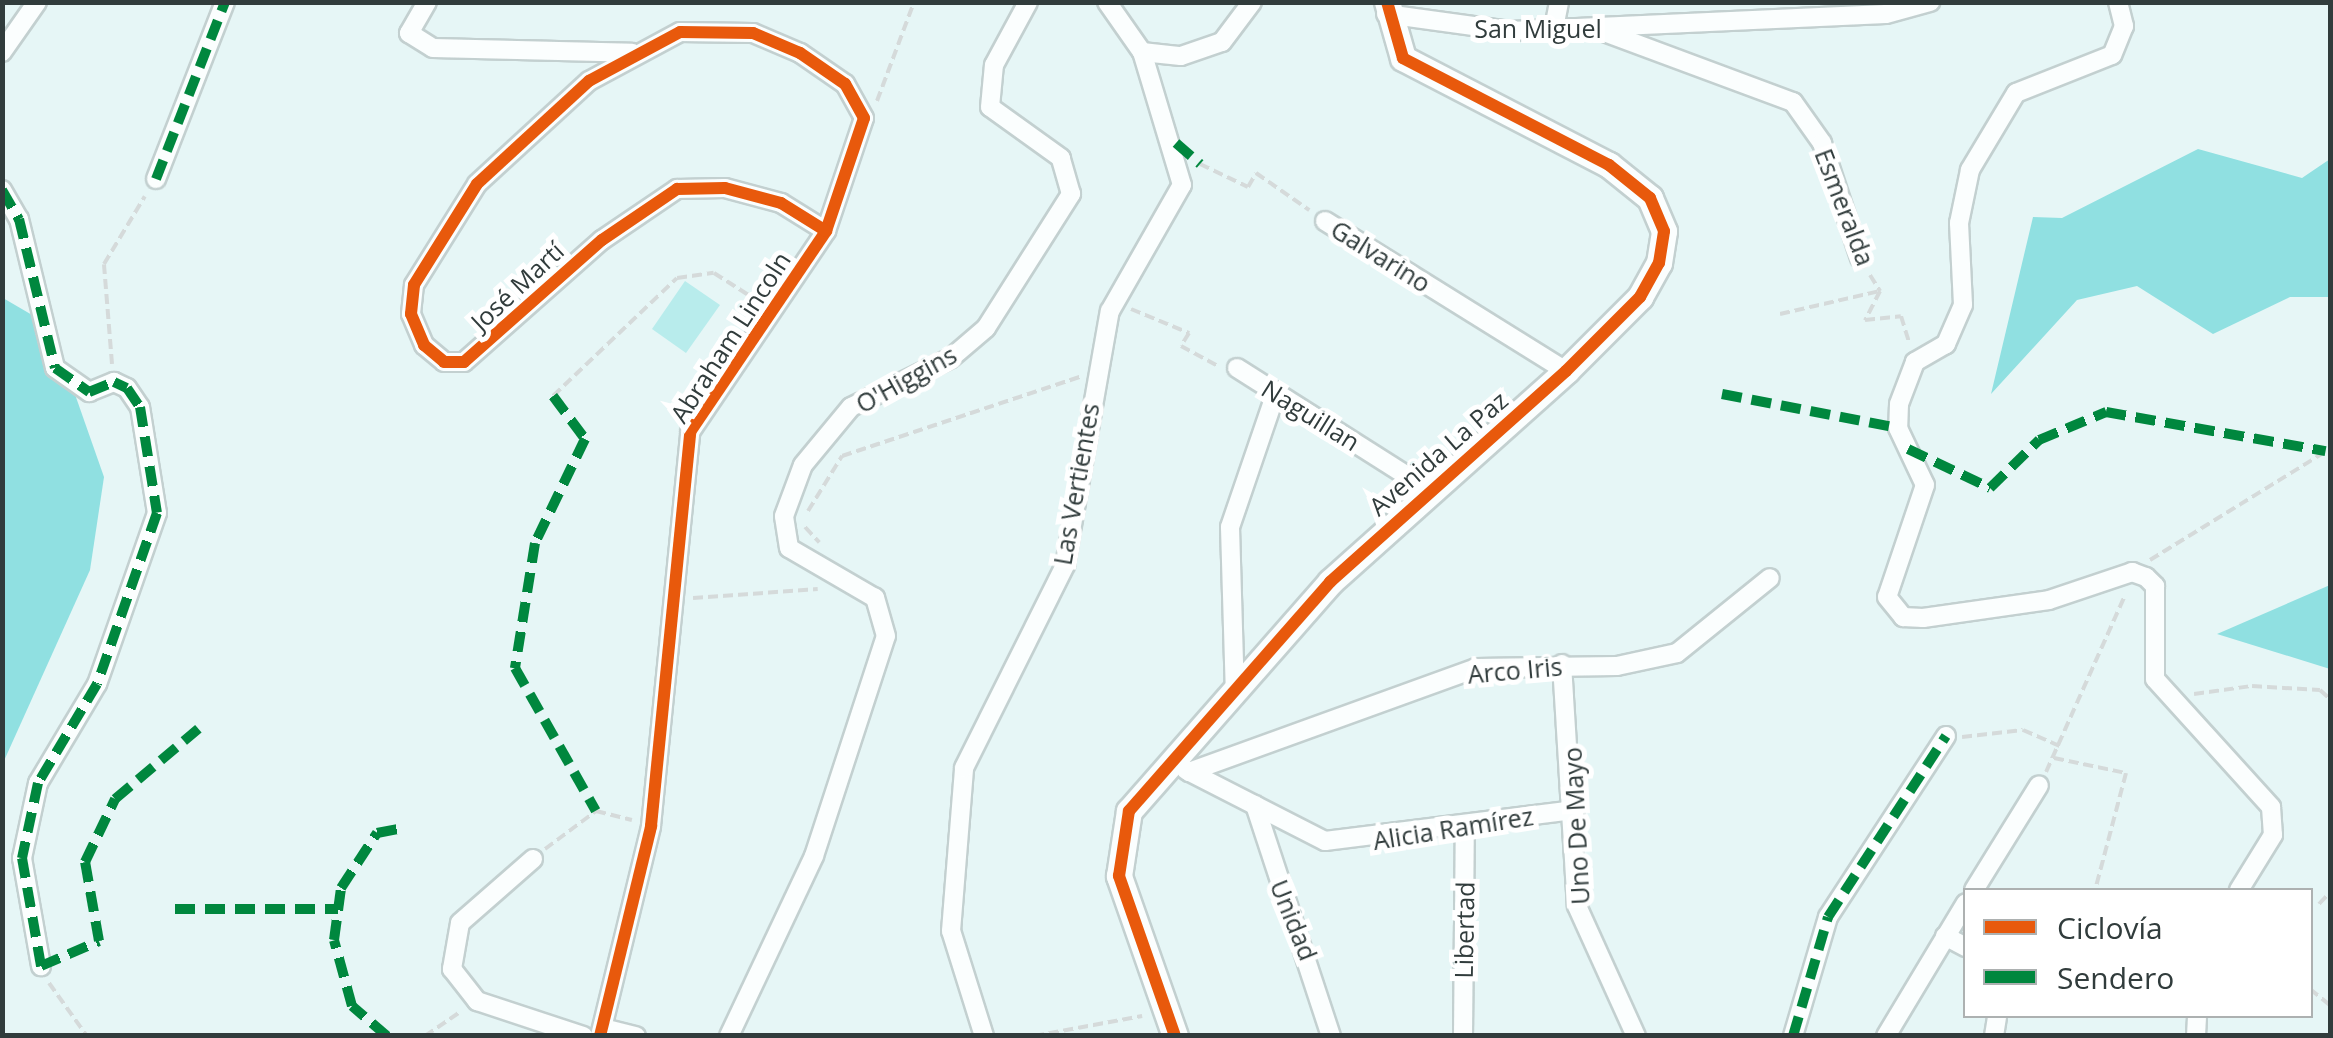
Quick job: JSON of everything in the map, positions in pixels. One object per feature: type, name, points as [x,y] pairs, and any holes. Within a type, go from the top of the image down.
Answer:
[{"type":"street","points":[[2,52],[37,2]]},
{"type":"street","points":[[156,179],[225,2]]},
{"type":"street","points":[[427,2],[409,32],[461,54],[632,54],[680,32],[753,33],[846,84],[864,138]]},
{"type":"street","name":"O'Higgins","points":[[730,1036],[814,856],[886,636],[875,598],[789,548],[784,516],[802,466],[851,407],[951,358],[986,328],[1071,194],[1061,158],[990,107],[994,65],[1028,2]]},
{"type":"street","name":"Las Vertientes","points":[[984,1036],[951,931],[964,768],[1065,566],[1095,372],[1110,312],[1182,185],[1142,52],[1107,2]]},
{"type":"street","points":[[1142,52],[1180,56],[1222,42],[1252,2]]},
{"type":"street","points":[[1554,28],[1559,2]]},
{"type":"street","name":"San Miguel","points":[[1386,8],[1456,28],[1598,29],[1886,14],[1930,2]]},
{"type":"street","points":[[2118,2],[2124,26],[2112,55],[2048,74],[1994,121],[1962,194],[1957,325],[1946,344],[1915,362],[1899,404],[1908,450],[1924,485],[1887,585],[1902,618],[2049,600],[2132,572],[2146,577],[2155,586],[2155,679],[2168,698],[2271,807],[2273,836],[2240,888]]},
{"type":"street","name":"Avenida La Paz","points":[[1176,1036],[1163,1012],[1119,859],[1129,811],[1179,767],[1330,582],[1428,489],[1566,372],[1659,263],[1664,232],[1650,198],[1609,164],[1403,58],[1386,8]]},
{"type":"street","name":"Esmeralda","points":[[1598,29],[1794,102],[1822,143],[1860,258]]},
{"type":"street","name":"José Martí","points":[[632,54],[589,81],[477,184],[431,246],[411,314],[424,345],[444,362],[464,362],[602,240],[677,189],[724,188],[781,203],[826,231]]},
{"type":"street","name":"Abraham Lincoln","points":[[601,1032],[651,826],[690,432],[777,312],[826,231],[864,138]]},
{"type":"street","points":[[2,190],[19,219],[56,368],[88,392],[114,382],[127,388],[145,424],[157,513],[97,684],[38,783],[22,858],[40,966]]},
{"type":"street","name":"Galvarino","points":[[1326,222],[1566,372]]},
{"type":"street","name":"Naguillan","points":[[1237,368],[1428,489]]},
{"type":"street","points":[[1235,696],[1230,527],[1276,393]]},
{"type":"street","name":"Arco Iris","points":[[1179,767],[1476,668],[1617,666],[1677,653],[1770,578]]},
{"type":"street","name":"Uno De Mayo","points":[[1562,664],[1575,810],[1577,906],[1636,1036]]},
{"type":"street","points":[[1793,1036],[1828,917],[1946,736]]},
{"type":"street","name":"Alicia Ramírez","points":[[1179,767],[1325,841],[1575,810]]},
{"type":"street","points":[[1975,888],[2040,785]]},
{"type":"street","name":"Unidad","points":[[1255,804],[1332,1036]]},
{"type":"street","name":"Libertad","points":[[1463,1036],[1465,825]]},
{"type":"street","points":[[532,859],[473,908],[454,938],[452,969],[477,1002],[583,1036]]},
{"type":"street","points":[[1886,1036],[1963,909]]},
{"type":"street","points":[[1945,936],[1963,945]]},
{"type":"street","points":[[601,1032],[636,1036]]},
{"type":"path","points":[[864,138],[914,2]]},
{"type":"path","points":[[114,382],[104,264],[156,179]]},
{"type":"path","points":[[553,396],[677,278],[714,274],[777,312]]},
{"type":"path","points":[[1780,314],[1880,291]]},
{"type":"path","points":[[801,522],[842,456],[1095,372]]},
{"type":"path","points":[[2040,785],[2062,747],[2116,603],[2146,577],[2152,552],[2330,449]]},
{"type":"path","points":[[673,600],[823,588]]},
{"type":"path","points":[[2168,698],[2252,686],[2320,690],[2330,699]]},
{"type":"path","points":[[1946,736],[2023,730],[2062,747]]},
{"type":"path","points":[[2054,758],[2126,774],[2096,888]]},
{"type":"path","points":[[532,859],[596,811],[651,826]]},
{"type":"path","points":[[2320,904],[2330,892]]},
{"type":"path","points":[[40,966],[87,1036]]},
{"type":"path","points":[[425,1036],[477,1002]]},
{"type":"path","points":[[1034,1036],[1163,1012]]},
{"type":"shaded area","points":[[2198,149],[2302,178],[2330,159],[2330,297],[2290,297],[2213,334],[2137,286],[2077,300],[1991,394],[2033,217],[2062,218]]},
{"type":"shaded area","points":[[685,281],[720,305],[686,353],[652,329]]},
{"type":"shaded area","points":[[3,298],[51,326],[104,477],[90,570],[3,763]]},
{"type":"shaded area","points":[[2330,585],[2330,669],[2217,634]]},
{"type":"marked path","points":[[156,179],[225,2]]},
{"type":"marked path","points":[[1176,143],[1200,164]]},
{"type":"marked path","points":[[2,190],[19,219],[55,368],[89,392],[114,382],[127,388],[140,407],[157,513],[97,684],[38,783],[22,858],[41,966],[99,941],[85,862],[115,799],[198,729]]},
{"type":"marked path","points":[[1722,394],[1898,428]]},
{"type":"marked path","points":[[553,396],[585,439],[535,543],[515,668],[596,811]]},
{"type":"marked path","points":[[1908,449],[1990,488],[2039,440],[2106,412],[2326,451]]},
{"type":"marked path","points":[[1793,1036],[1828,917],[1946,736]]},
{"type":"marked path","points":[[387,1036],[352,1006],[334,940],[341,888],[377,833],[403,828]]},
{"type":"marked path","points":[[175,909],[338,909]]},
{"type":"cycle path","points":[[1175,1036],[1119,876],[1129,811],[1330,582],[1566,371],[1640,297],[1659,263],[1664,231],[1650,198],[1609,165],[1403,58],[1387,2]]},
{"type":"cycle path","points":[[600,1036],[651,826],[690,432],[826,231],[864,118],[845,84],[800,53],[753,33],[680,32],[589,81],[477,184],[414,285],[411,314],[424,345],[444,362],[464,362],[602,240],[677,189],[725,188],[781,203],[826,231]]}]
